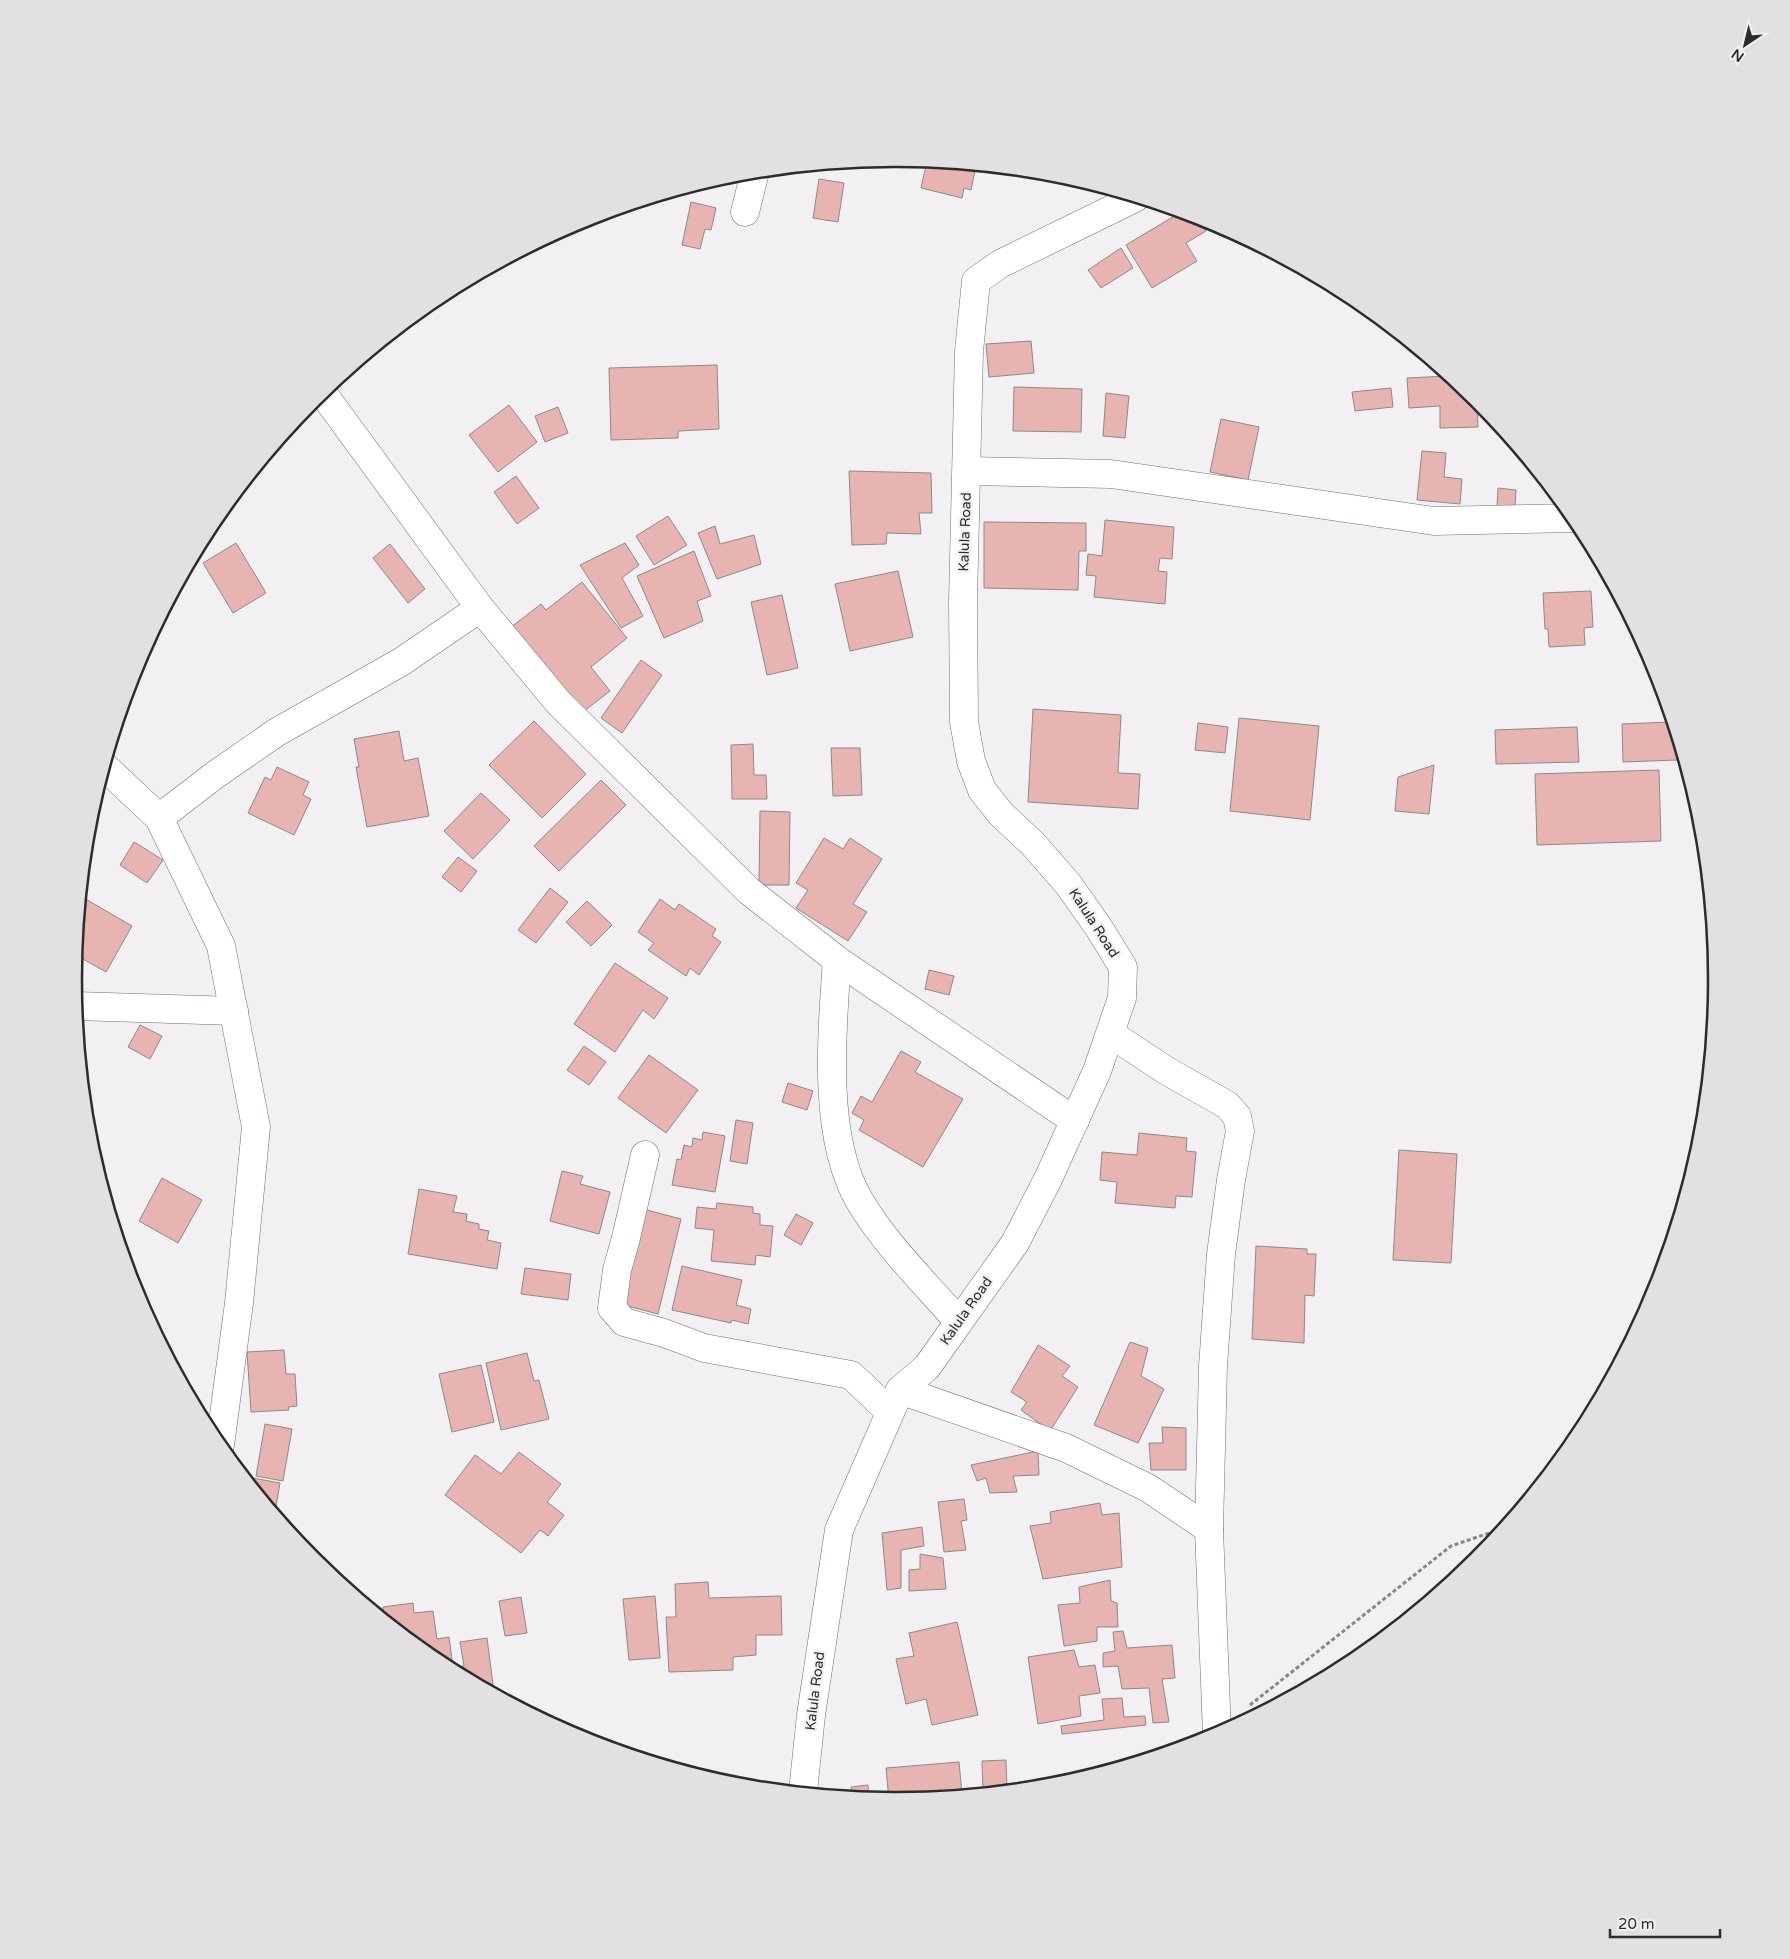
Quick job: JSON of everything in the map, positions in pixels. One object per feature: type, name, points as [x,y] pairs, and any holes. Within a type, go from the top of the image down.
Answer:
[{"type":"street","points":[[745,212],[753,180]]},
{"type":"street","name":"Kalula Road","points":[[804,1786],[811,1715],[839,1530],[895,1401],[927,1367],[1015,1243],[1048,1179],[1097,1071],[1122,998],[1123,968],[1099,928],[1068,884],[1033,844],[1001,814],[982,790],[971,761],[964,722],[963,601],[969,351],[976,281],[1000,264],[1127,201]]},
{"type":"street","points":[[327,399],[480,608],[558,702],[750,891],[836,960],[1075,1121]]},
{"type":"street","points":[[967,471],[1111,474],[1434,521],[1564,518]]},
{"type":"street","points":[[159,818],[215,775],[277,732],[401,662],[480,608]]},
{"type":"street","points":[[109,771],[159,818],[221,946],[256,1127],[240,1303],[221,1434]]},
{"type":"street","points":[[836,960],[833,1019],[833,1097],[843,1162],[859,1199],[888,1241],[958,1321]]},
{"type":"street","points":[[83,1006],[234,1011]]},
{"type":"street","points":[[1111,1034],[1167,1071],[1227,1105],[1236,1116],[1240,1130],[1221,1254],[1213,1366],[1209,1529],[1217,1725]]},
{"type":"street","points":[[645,1155],[626,1238],[616,1270],[612,1308],[624,1322],[664,1333],[704,1348],[851,1375],[895,1401],[1066,1448],[1148,1488],[1209,1529]]},
{"type":"path","points":[[1241,1714],[1451,1546],[1489,1533]]},
{"type":"building","points":[[925,168],[975,172],[971,190],[964,188],[962,198],[921,188]]},
{"type":"building","points":[[819,179],[844,183],[838,222],[813,218]]},
{"type":"building","points":[[691,202],[716,208],[711,230],[705,229],[700,249],[682,245]]},
{"type":"building","points":[[1173,217],[1205,228],[1206,231],[1186,243],[1197,261],[1152,288],[1126,245]]},
{"type":"building","points":[[1121,248],[1133,268],[1101,288],[1088,270]]},
{"type":"building","points":[[1031,341],[1034,373],[989,377],[986,344]]},
{"type":"building","points":[[717,365],[719,429],[678,431],[678,438],[611,440],[609,368]]},
{"type":"building","points":[[1439,376],[1477,413],[1478,427],[1440,428],[1440,406],[1409,408],[1407,378]]},
{"type":"building","points":[[1014,387],[1082,389],[1081,432],[1013,431]]},
{"type":"building","points":[[1391,388],[1393,407],[1355,411],[1352,392]]},
{"type":"building","points":[[1106,393],[1129,396],[1125,438],[1103,436]]},
{"type":"building","points":[[509,405],[537,442],[498,472],[469,435]]},
{"type":"building","points":[[558,407],[568,433],[545,442],[535,416]]},
{"type":"building","points":[[1221,419],[1259,427],[1248,480],[1210,472]]},
{"type":"building","points":[[1422,451],[1446,453],[1444,477],[1462,479],[1460,504],[1417,500]]},
{"type":"building","points":[[849,471],[931,473],[932,513],[919,513],[921,534],[887,533],[886,544],[852,545]]},
{"type":"building","points":[[516,476],[539,508],[517,524],[494,492]]},
{"type":"building","points":[[1498,488],[1516,490],[1515,508],[1497,507]]},
{"type":"building","points":[[668,516],[687,545],[654,565],[636,536]]},
{"type":"building","points":[[1105,520],[1174,527],[1172,559],[1160,558],[1158,571],[1167,572],[1165,604],[1094,597],[1096,576],[1086,575],[1088,554],[1102,556]]},
{"type":"building","points":[[984,522],[1086,523],[1086,551],[1079,551],[1078,590],[984,588]]},
{"type":"building","points":[[715,526],[720,544],[754,535],[761,564],[717,579],[698,533]]},
{"type":"building","points":[[236,543],[266,593],[233,613],[203,563]]},
{"type":"building","points":[[625,543],[639,565],[622,578],[643,616],[621,628],[580,565]]},
{"type":"building","points":[[390,544],[425,589],[408,603],[373,558]]},
{"type":"building","points":[[694,551],[711,596],[697,601],[703,621],[664,638],[637,576]]},
{"type":"building","points":[[898,571],[913,637],[850,651],[835,584]]},
{"type":"building","points":[[582,582],[627,638],[591,667],[610,691],[579,715],[510,628],[541,604],[546,610]]},
{"type":"building","points":[[1591,591],[1593,627],[1584,628],[1585,645],[1549,647],[1548,629],[1545,629],[1543,593]]},
{"type":"building","points":[[782,595],[798,668],[767,675],[751,602]]},
{"type":"building","points":[[641,660],[662,675],[622,733],[601,718]]},
{"type":"building","points":[[1033,709],[1121,715],[1118,773],[1140,774],[1138,809],[1028,802]]},
{"type":"building","points":[[1239,718],[1319,726],[1310,820],[1230,811]]},
{"type":"building","points":[[534,721],[586,774],[542,818],[489,765]]},
{"type":"building","points":[[1665,722],[1677,760],[1623,762],[1622,724]]},
{"type":"building","points":[[1198,723],[1228,727],[1225,753],[1195,750]]},
{"type":"building","points":[[1577,727],[1579,762],[1496,764],[1495,730]]},
{"type":"building","points":[[399,731],[404,761],[418,758],[429,816],[367,827],[356,767],[359,767],[354,739]]},
{"type":"building","points":[[753,744],[754,775],[766,775],[767,799],[732,799],[731,745]]},
{"type":"building","points":[[831,748],[860,748],[862,795],[833,796]]},
{"type":"building","points":[[1434,765],[1429,814],[1395,811],[1398,777]]},
{"type":"building","points":[[277,767],[309,782],[303,795],[311,799],[294,835],[248,813],[265,777],[271,780]]},
{"type":"building","points":[[1659,770],[1661,841],[1537,845],[1535,774]]},
{"type":"building","points":[[601,780],[626,805],[559,871],[534,846]]},
{"type":"building","points":[[481,793],[510,820],[473,859],[444,831]]},
{"type":"building","points":[[760,811],[790,812],[789,885],[759,885]]},
{"type":"building","points":[[824,838],[843,849],[850,838],[882,859],[853,904],[867,912],[848,941],[796,908],[808,890],[796,883]]},
{"type":"building","points":[[134,842],[163,860],[147,883],[120,865]]},
{"type":"building","points":[[458,857],[477,871],[461,892],[442,877]]},
{"type":"building","points":[[550,888],[568,902],[536,943],[518,930]]},
{"type":"building","points":[[660,899],[675,910],[679,904],[716,929],[712,936],[721,942],[699,975],[690,968],[686,976],[648,950],[654,943],[638,932]]},
{"type":"building","points":[[86,900],[132,926],[106,972],[83,959]]},
{"type":"building","points":[[587,901],[612,925],[591,946],[566,922]]},
{"type":"building","points":[[615,963],[668,998],[654,1019],[643,1010],[615,1052],[574,1024]]},
{"type":"building","points":[[929,970],[954,976],[949,995],[925,989]]},
{"type":"building","points":[[140,1025],[162,1036],[150,1059],[128,1047]]},
{"type":"building","points":[[584,1046],[606,1062],[589,1085],[567,1070]]},
{"type":"building","points":[[901,1051],[921,1062],[915,1072],[963,1099],[923,1167],[859,1130],[864,1120],[852,1113],[861,1096],[872,1102]]},
{"type":"building","points":[[649,1055],[698,1090],[666,1133],[618,1098]]},
{"type":"building","points":[[788,1083],[813,1091],[807,1110],[782,1102]]},
{"type":"building","points":[[736,1120],[753,1123],[747,1164],[730,1161]]},
{"type":"building","points":[[703,1132],[725,1136],[715,1192],[672,1185],[677,1159],[681,1160],[684,1145],[692,1147],[693,1138],[702,1140]]},
{"type":"building","points":[[1139,1133],[1187,1138],[1186,1151],[1196,1152],[1192,1197],[1176,1196],[1175,1208],[1115,1203],[1117,1182],[1100,1180],[1102,1152],[1137,1155]]},
{"type":"building","points":[[1399,1150],[1457,1154],[1451,1263],[1393,1260]]},
{"type":"building","points":[[562,1171],[583,1176],[580,1184],[610,1192],[599,1234],[550,1221]]},
{"type":"building","points":[[162,1178],[202,1200],[178,1243],[139,1221]]},
{"type":"building","points":[[419,1189],[457,1196],[453,1212],[467,1214],[466,1221],[479,1224],[479,1229],[489,1231],[487,1240],[501,1243],[497,1269],[408,1254]]},
{"type":"building","points":[[717,1203],[753,1207],[753,1213],[760,1214],[760,1225],[773,1226],[770,1257],[756,1255],[755,1265],[711,1261],[714,1230],[695,1228],[697,1207],[716,1209]]},
{"type":"building","points":[[643,1209],[681,1219],[658,1314],[620,1304]]},
{"type":"building","points":[[796,1214],[813,1223],[801,1245],[784,1235]]},
{"type":"building","points":[[1256,1246],[1307,1249],[1307,1254],[1316,1254],[1314,1296],[1305,1295],[1304,1343],[1252,1339]]},
{"type":"building","points":[[682,1266],[742,1280],[736,1305],[751,1309],[748,1324],[732,1320],[731,1323],[672,1310]]},
{"type":"building","points":[[525,1268],[571,1274],[568,1300],[521,1294]]},
{"type":"building","points":[[1130,1342],[1148,1348],[1141,1376],[1164,1389],[1138,1443],[1094,1425]]},
{"type":"building","points":[[1038,1345],[1070,1366],[1062,1376],[1078,1387],[1050,1431],[1021,1410],[1027,1402],[1011,1392]]},
{"type":"building","points":[[284,1350],[286,1374],[295,1374],[297,1406],[288,1407],[289,1410],[251,1412],[247,1352]]},
{"type":"building","points":[[527,1353],[534,1381],[539,1380],[549,1419],[501,1430],[486,1363]]},
{"type":"building","points":[[481,1365],[494,1422],[452,1432],[439,1374]]},
{"type":"building","points":[[265,1424],[292,1429],[283,1481],[256,1476]]},
{"type":"building","points":[[1162,1427],[1186,1428],[1186,1470],[1151,1470],[1149,1443],[1163,1443]]},
{"type":"building","points":[[1038,1451],[1039,1475],[1013,1476],[1017,1492],[990,1493],[986,1478],[977,1481],[971,1465]]},
{"type":"building","points":[[519,1452],[561,1484],[547,1502],[564,1515],[548,1536],[540,1530],[521,1553],[445,1495],[475,1455],[501,1474]]},
{"type":"building","points":[[253,1478],[280,1483],[276,1505]]},
{"type":"building","points":[[964,1499],[967,1520],[961,1521],[966,1550],[944,1552],[938,1502]]},
{"type":"building","points":[[1100,1503],[1102,1515],[1119,1513],[1122,1567],[1043,1579],[1030,1526],[1051,1523],[1050,1512]]},
{"type":"building","points":[[922,1527],[924,1546],[901,1550],[901,1588],[887,1590],[882,1533]]},
{"type":"building","points":[[920,1554],[943,1558],[946,1589],[909,1591],[909,1570],[920,1569]]},
{"type":"building","points":[[1110,1580],[1111,1601],[1117,1603],[1118,1627],[1097,1627],[1097,1641],[1064,1646],[1058,1605],[1080,1603],[1079,1587]]},
{"type":"building","points":[[708,1582],[709,1598],[781,1596],[782,1635],[756,1635],[756,1655],[733,1657],[733,1670],[669,1672],[666,1617],[676,1617],[675,1584]]},
{"type":"building","points":[[655,1596],[660,1658],[629,1660],[623,1599]]},
{"type":"building","points":[[521,1597],[527,1633],[505,1636],[499,1601]]},
{"type":"building","points":[[413,1603],[414,1613],[433,1611],[437,1639],[449,1637],[452,1660],[400,1624],[384,1610],[383,1607]]},
{"type":"building","points":[[957,1622],[978,1715],[932,1725],[926,1699],[906,1704],[896,1659],[914,1656],[909,1633]]},
{"type":"building","points":[[1123,1631],[1127,1648],[1172,1645],[1175,1678],[1162,1679],[1169,1722],[1153,1723],[1149,1688],[1122,1689],[1118,1666],[1103,1667],[1103,1653],[1115,1651],[1113,1632]]},
{"type":"building","points":[[487,1638],[493,1685],[462,1666],[464,1666],[460,1642]]},
{"type":"building","points":[[1074,1650],[1079,1667],[1095,1665],[1100,1693],[1079,1696],[1081,1716],[1038,1724],[1028,1657]]},
{"type":"building","points":[[1122,1698],[1124,1717],[1145,1716],[1146,1725],[1062,1734],[1061,1726],[1104,1720],[1102,1699]]},
{"type":"building","points":[[1006,1760],[1007,1784],[983,1787],[982,1761]]},
{"type":"building","points":[[959,1762],[962,1789],[888,1792],[886,1768]]},
{"type":"building","points":[[868,1785],[868,1791],[851,1790],[851,1787]]}]
